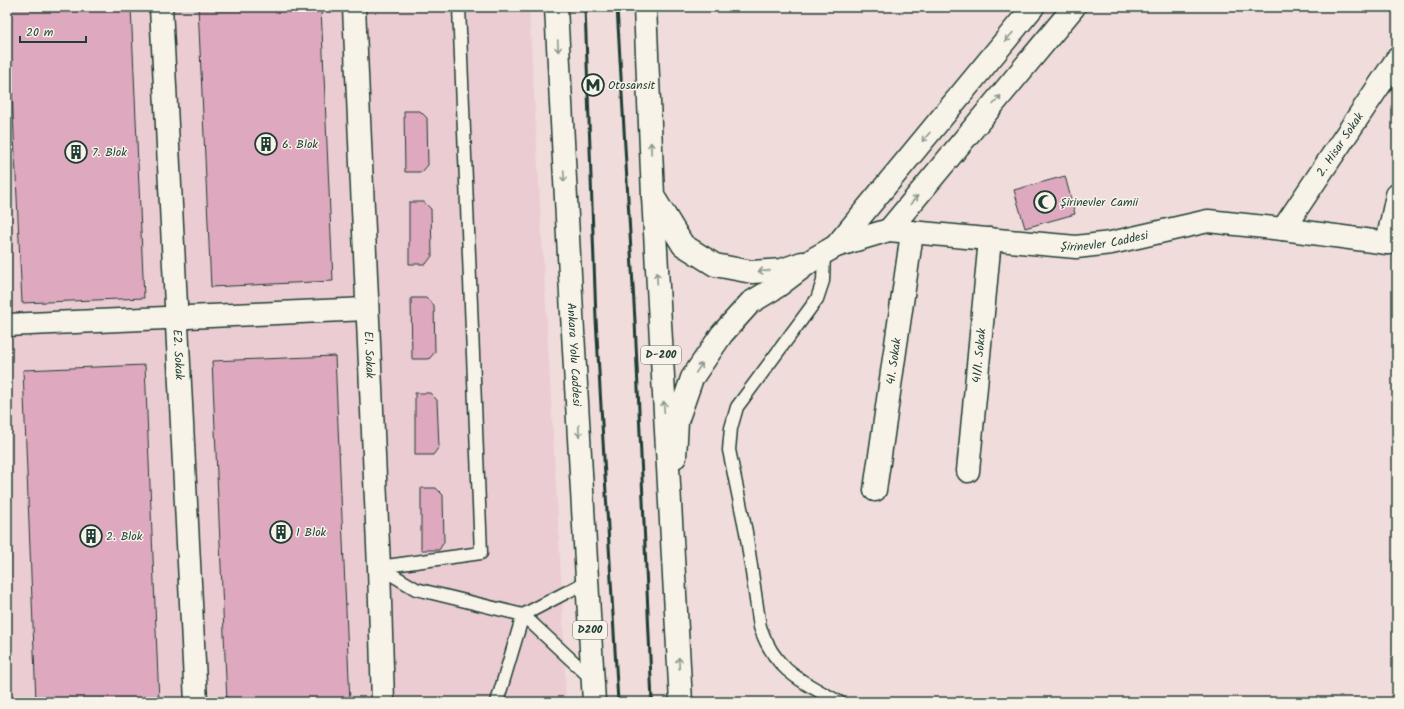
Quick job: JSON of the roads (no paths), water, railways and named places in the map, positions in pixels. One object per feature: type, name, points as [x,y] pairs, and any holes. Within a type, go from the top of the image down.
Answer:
[{"type":"main road","name":"E2. Sokak","points":[[162,7],[196,702]]},
{"type":"main road","name":"E1. Sokak","points":[[354,7],[379,567],[383,702]]},
{"type":"main road","name":"Ankara Yolu Caddesi","points":[[556,7],[565,200],[594,702]]},
{"type":"main road","name":"D-200","points":[[645,7],[653,196],[681,702]]},
{"type":"main road","points":[[671,528],[677,421],[692,378],[722,334],[750,304],[825,252],[1034,7]]},
{"type":"main road","points":[[889,230],[1074,7]]},
{"type":"main road","name":"2. Hisar Sokak","points":[[1283,229],[1397,59]]},
{"type":"main road","points":[[1392,243],[1397,195]]},
{"type":"main road","name":"Şirinevler Caddesi","points":[[653,196],[683,245],[715,265],[752,272],[782,270],[825,252],[889,230],[1076,247],[1111,243],[1208,221],[1392,243]]},
{"type":"main road","name":"41. Sokak","points":[[875,490],[912,232]]},
{"type":"main road","name":"41/1. Sokak","points":[[968,471],[990,239]]},
{"type":"main road","points":[[7,325],[367,309]]},
{"type":"lane","points":[[379,567],[481,553],[459,7]]},
{"type":"lane","points":[[825,252],[823,281],[817,299],[737,407],[731,428],[729,450],[746,532],[760,627],[764,638],[773,655],[786,670],[839,702]]},
{"type":"lane","points":[[379,567],[416,589],[523,615],[592,679]]},
{"type":"lane","points":[[499,701],[523,615],[588,581]]},
{"type":"railway","points":[[585,7],[596,319],[618,702]]},
{"type":"railway","points":[[617,7],[635,321],[652,702]]},
{"type":"place","name":"Otosansit","points":[[593,85]]},
{"type":"place","name":"6. Blok","points":[[266,144]]},
{"type":"place","name":"7. Blok","points":[[76,152]]},
{"type":"place","name":"Şirinevler Camii","points":[[1045,202]]},
{"type":"place","name":"1 Blok","points":[[281,532]]},
{"type":"place","name":"2. Blok","points":[[91,536]]}]
